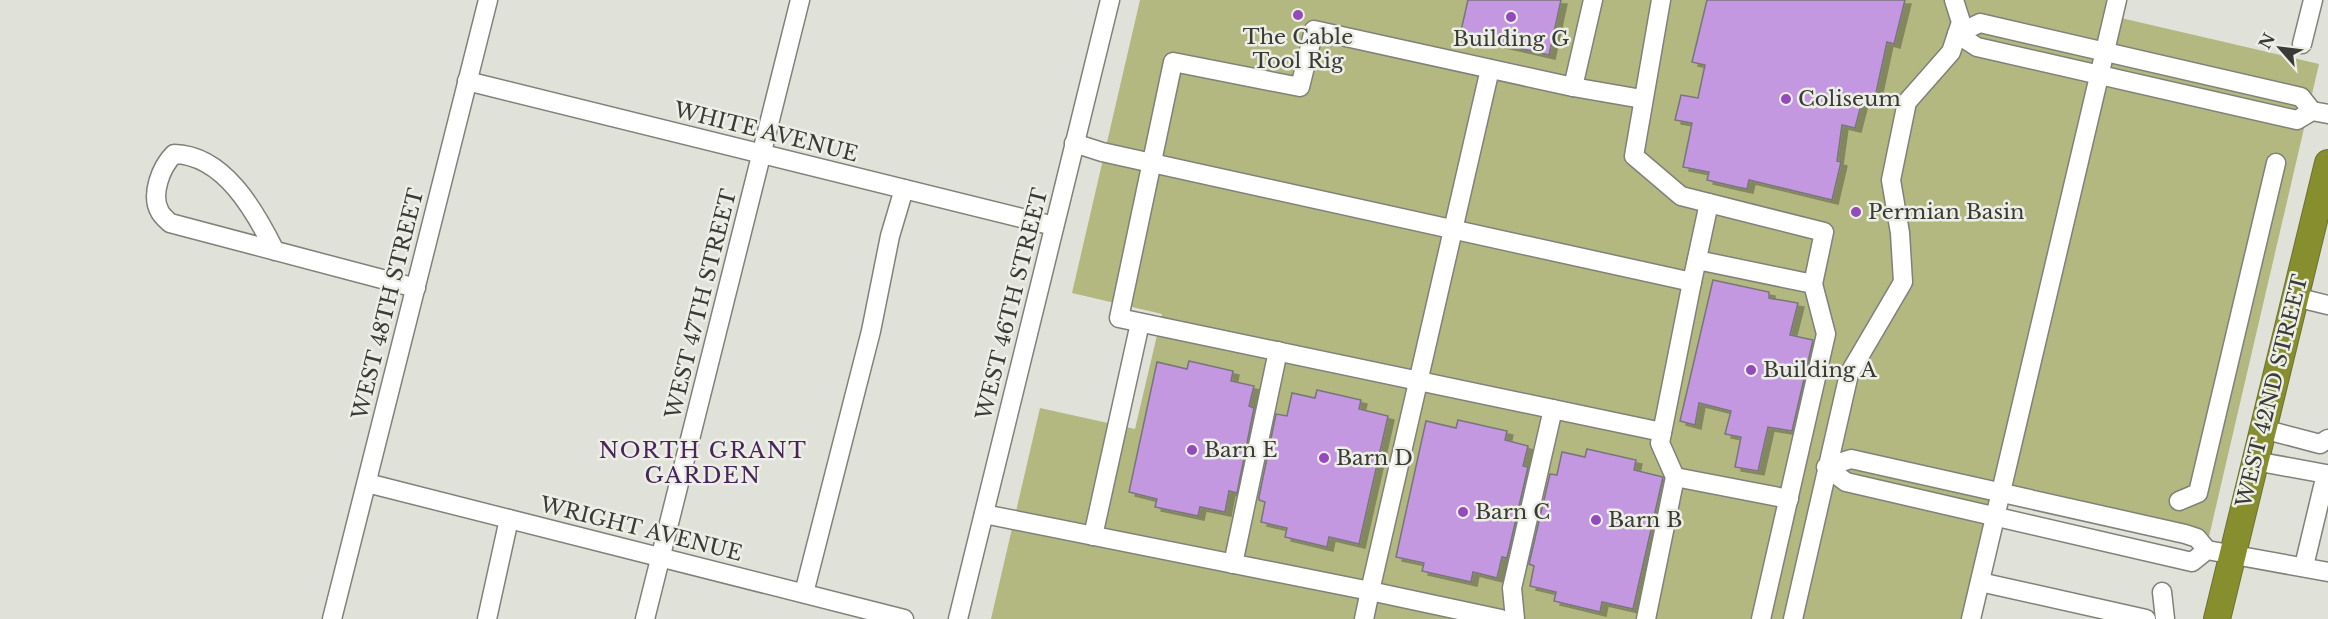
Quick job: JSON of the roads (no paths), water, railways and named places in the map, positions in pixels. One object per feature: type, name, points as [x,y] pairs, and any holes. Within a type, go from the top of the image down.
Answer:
[{"type":"highway","name":"WEST 42ND STREET","points":[[2217,619],[2295,297],[2320,234],[2328,163]]},
{"type":"street","name":"WEST 48TH STREET","points":[[332,619],[488,0]]},
{"type":"street","name":"WEST 47TH STREET","points":[[645,619],[800,0]]},
{"type":"street","name":"WEST 46TH STREET","points":[[958,619],[1110,0]]},
{"type":"street","points":[[1573,87],[1593,0]]},
{"type":"street","points":[[1661,0],[1642,99],[1634,156],[1681,196],[1824,232],[1813,284],[1826,334],[1761,619]]},
{"type":"street","points":[[1792,619],[1826,467],[1850,374],[1903,282],[1900,233],[1891,180],[1907,102],[1951,52],[1961,22],[1954,0]]},
{"type":"street","points":[[1971,619],[1999,493],[2107,52],[2117,0]]},
{"type":"street","points":[[2302,44],[2313,0]]},
{"type":"street","points":[[1957,34],[1980,23],[2301,97],[2320,112]]},
{"type":"street","points":[[1642,99],[1573,87],[1314,30],[1300,87],[1173,62],[1119,318],[1662,432]]},
{"type":"street","points":[[1957,34],[1977,47],[2297,120],[2320,112]]},
{"type":"street","points":[[1364,619],[1490,69]]},
{"type":"street","name":"WHITE AVENUE","points":[[467,81],[1054,226]]},
{"type":"street","points":[[1074,143],[1692,282]]},
{"type":"street","points":[[275,251],[242,194],[209,164],[189,154],[174,154],[164,164],[157,189],[159,212],[170,223],[275,251],[416,288]]},
{"type":"street","points":[[2179,501],[2198,493],[2276,163]]},
{"type":"street","points":[[804,593],[871,331],[890,236],[904,189]]},
{"type":"street","points":[[1646,619],[1675,477],[1660,443],[1709,203]]},
{"type":"street","points":[[1697,260],[1813,284]]},
{"type":"street","points":[[2295,297],[2328,305]]},
{"type":"street","points":[[1093,536],[1140,323]]},
{"type":"street","points":[[1233,564],[1278,351]]},
{"type":"street","points":[[1515,619],[1512,588],[1553,409]]},
{"type":"street","points":[[2263,429],[2326,444]]},
{"type":"street","points":[[1826,467],[1851,459],[2197,538],[2207,550],[2328,572]]},
{"type":"street","points":[[2255,461],[2327,472],[2304,567]]},
{"type":"street","points":[[1826,467],[1846,482],[2193,562],[2207,550]]},
{"type":"street","points":[[1675,477],[1789,499]]},
{"type":"street","name":"WRIGHT AVENUE","points":[[367,483],[904,619]]},
{"type":"street","points":[[984,514],[1501,619]]},
{"type":"street","points":[[487,619],[509,519]]},
{"type":"street","points":[[1980,582],[2146,619]]},
{"type":"street","points":[[2162,592],[2165,619]]},
{"type":"place","name":"The Cable Tool Rig","points":[[1298,15]]},
{"type":"place","name":"Building G","points":[[1511,17]]},
{"type":"place","name":"Coliseum","points":[[1786,99]]},
{"type":"place","name":"Permian Basin","points":[[1856,212]]},
{"type":"place","name":"Building A","points":[[1751,370]]},
{"type":"place","name":"Barn E","points":[[1192,450]]},
{"type":"place","name":"Barn D","points":[[1324,458]]},
{"type":"place","name":"Barn C","points":[[1463,512]]},
{"type":"place","name":"Barn B","points":[[1596,520]]},
{"type":"district","name":"NORTH GRANT GARDEN","points":[[703,462]]}]
